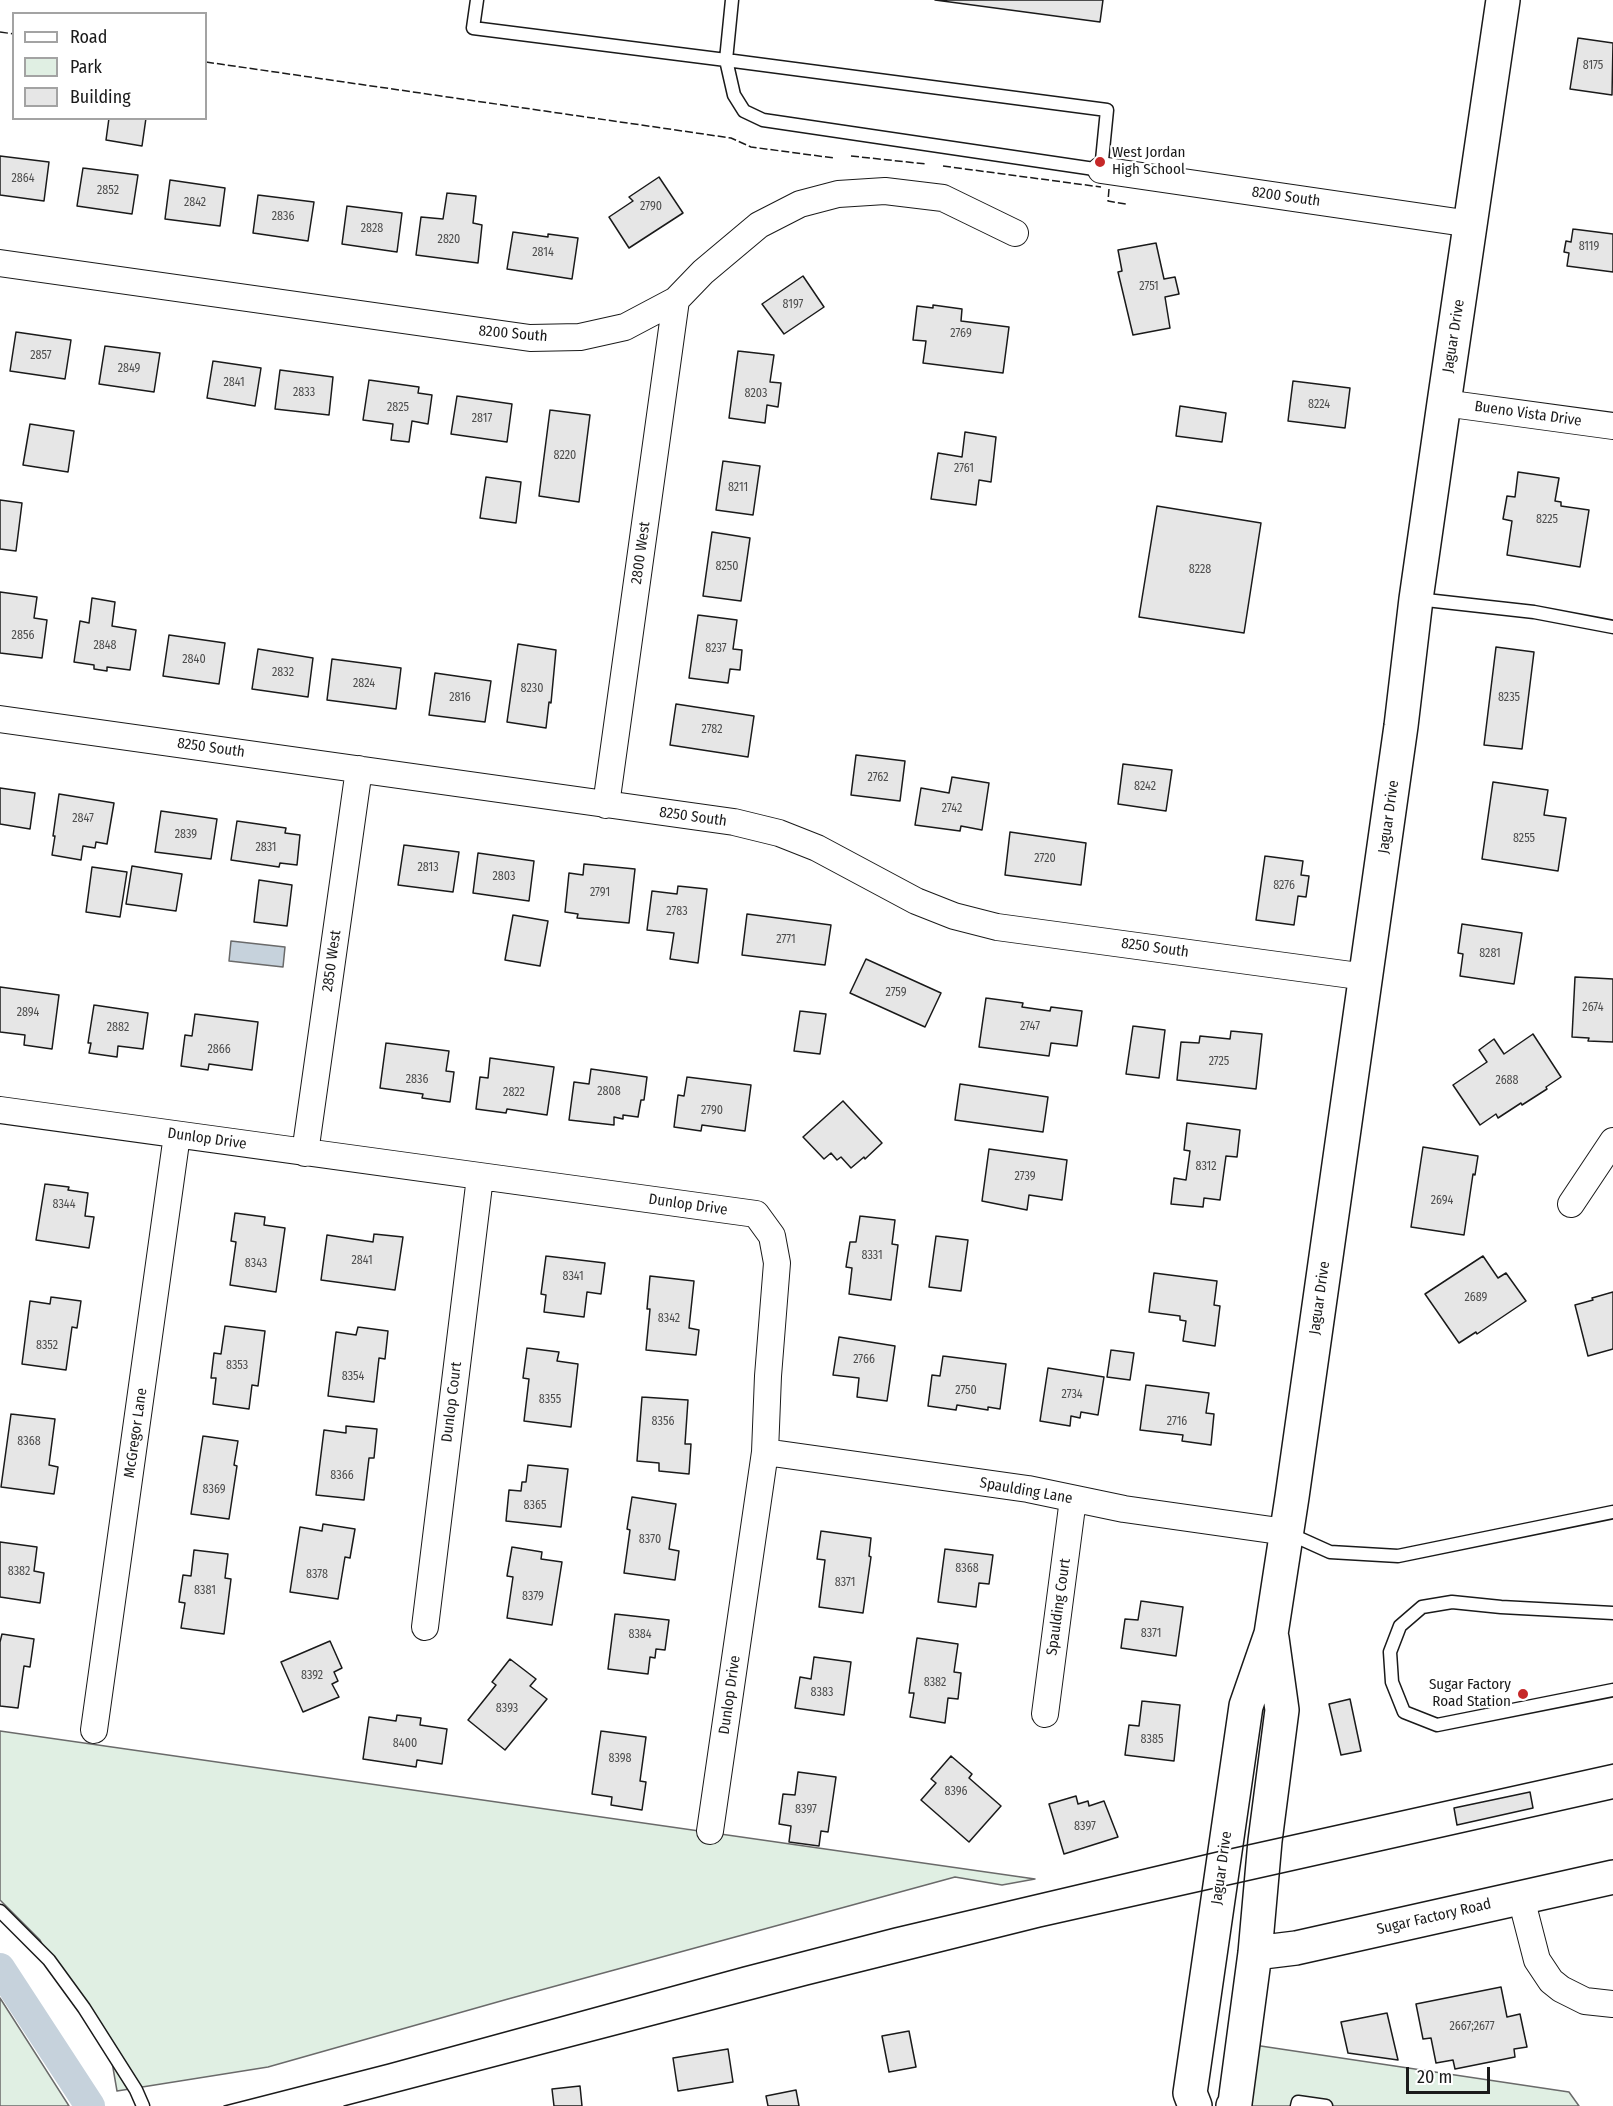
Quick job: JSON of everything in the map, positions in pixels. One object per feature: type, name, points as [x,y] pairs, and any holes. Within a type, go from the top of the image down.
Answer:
[{"type":"main road","name":"Jaguar Drive","points":[[1195,2106],[1191,2093],[1246,1706],[1271,1634],[1400,738],[1416,599],[1503,0]]},
{"type":"main road","name":"Jaguar Drive","points":[[1233,2106],[1255,1953],[1265,1841],[1282,1710],[1271,1634]]},
{"type":"main road","name":"Sugar Factory Road","points":[[1255,1953],[1296,1948],[1613,1877]]},
{"type":"main road","points":[[1211,2106],[1229,1991],[1255,1953]]},
{"type":"street","name":"8200 South","points":[[1101,170],[1471,224]]},
{"type":"street","name":"8200 South","points":[[0,263],[530,338],[580,337],[626,327],[676,300],[703,272],[759,225],[800,204],[838,195],[885,191],[943,198],[1015,233]]},
{"type":"street","name":"2800 West","points":[[606,805],[676,300]]},
{"type":"street","name":"Bueno Vista Drive","points":[[1444,403],[1613,426]]},
{"type":"street","name":"8250 South","points":[[0,719],[734,822],[779,833],[817,848],[916,901],[954,916],[997,927],[1366,977]]},
{"type":"street","name":"2850 West","points":[[305,1153],[359,769]]},
{"type":"street","name":"Dunlop Drive","points":[[0,1110],[756,1214],[772,1236],[777,1263],[768,1376],[765,1452],[710,1830]]},
{"type":"street","name":"McGregor Lane","points":[[94,1730],[177,1135]]},
{"type":"street","points":[[1571,1204],[1613,1141]]},
{"type":"street","name":"Dunlop Court","points":[[424,1627],[480,1177]]},
{"type":"street","name":"Spaulding Lane","points":[[765,1452],[1028,1489],[1124,1509],[1286,1532]]},
{"type":"street","name":"Spaulding Court","points":[[1045,1714],[1073,1499]]},
{"type":"street","points":[[1521,1898],[1537,1960],[1551,1981],[1561,1989],[1585,2001],[1613,2004]]},
{"type":"lane","points":[[477,0],[473,28],[726,60],[1107,110],[1101,170],[763,120],[744,111],[734,95],[726,60],[732,0]]},
{"type":"lane","points":[[1416,599],[1534,612],[1613,627]]},
{"type":"lane","points":[[1286,1532],[1330,1552],[1398,1556],[1613,1512]]},
{"type":"lane","points":[[1613,1614],[1452,1602],[1422,1607],[1400,1626],[1390,1652],[1392,1682],[1404,1712],[1437,1725],[1613,1690]]},
{"type":"lane","points":[[0,1911],[49,1960],[84,2008],[136,2090],[143,2106]]},
{"type":"lane","points":[[1297,2106],[1298,2102],[1326,2106]]},
{"type":"green space","points":[[0,1731],[1035,1879],[1002,1885],[955,1877],[268,2067],[117,2091],[108,2039],[56,1970],[40,1940],[0,1900]]},
{"type":"green space","points":[[0,1998],[69,2106],[0,2106]]},
{"type":"green space","points":[[1254,2045],[1569,2092],[1579,2106],[1245,2106]]},
{"type":"shaded area","points":[[231,941],[285,947],[283,967],[229,961]]},
{"type":"building","points":[[935,0],[1103,0],[1100,22]]},
{"type":"building","points":[[1578,38],[1613,43],[1612,95],[1570,89]]},
{"type":"building","points":[[109,120],[146,120],[142,146],[106,140]]},
{"type":"building","points":[[0,156],[49,162],[44,201],[0,195]]},
{"type":"building","points":[[83,168],[138,175],[132,214],[77,206]]},
{"type":"building","points":[[659,177],[683,213],[629,248],[609,217],[633,201],[629,197]]},
{"type":"building","points":[[170,180],[225,188],[220,226],[165,219]]},
{"type":"building","points":[[447,193],[476,196],[473,223],[482,225],[478,263],[416,255],[421,217],[443,219]]},
{"type":"building","points":[[258,195],[314,202],[308,241],[253,233]]},
{"type":"building","points":[[347,206],[402,213],[397,252],[342,244]]},
{"type":"building","points":[[1573,229],[1613,234],[1613,272],[1567,266],[1569,253],[1564,252],[1566,241],[1571,242]]},
{"type":"building","points":[[513,232],[578,238],[572,279],[507,269]]},
{"type":"building","points":[[1156,243],[1164,279],[1175,277],[1179,294],[1165,297],[1170,328],[1133,335],[1118,272],[1122,271],[1118,250]]},
{"type":"building","points":[[803,276],[824,307],[784,334],[762,304]]},
{"type":"building","points":[[933,305],[962,309],[961,321],[1009,327],[1003,373],[923,363],[926,341],[913,340],[917,306],[933,308]]},
{"type":"building","points":[[16,332],[71,340],[65,379],[10,371]]},
{"type":"building","points":[[105,346],[160,353],[154,392],[99,384]]},
{"type":"building","points":[[738,351],[774,355],[770,382],[781,383],[778,407],[767,405],[765,423],[729,418]]},
{"type":"building","points":[[213,361],[261,368],[255,406],[207,398]]},
{"type":"building","points":[[280,370],[333,377],[329,415],[275,409]]},
{"type":"building","points":[[369,380],[419,387],[418,393],[432,395],[428,424],[412,421],[409,442],[391,440],[393,424],[363,420]]},
{"type":"building","points":[[1293,381],[1350,388],[1345,428],[1288,421]]},
{"type":"building","points":[[457,396],[512,404],[507,442],[451,434]]},
{"type":"building","points":[[1180,406],[1226,413],[1222,442],[1176,436]]},
{"type":"building","points":[[550,410],[590,415],[579,502],[539,496]]},
{"type":"building","points":[[30,424],[74,431],[68,472],[23,465]]},
{"type":"building","points":[[965,432],[996,437],[991,482],[979,480],[976,505],[931,499],[938,453],[962,457]]},
{"type":"building","points":[[723,461],[760,466],[753,515],[716,510]]},
{"type":"building","points":[[1518,472],[1559,478],[1555,501],[1561,502],[1561,506],[1589,510],[1580,567],[1507,555],[1512,521],[1503,519],[1507,496],[1515,497]]},
{"type":"building","points":[[486,477],[521,482],[516,523],[480,518]]},
{"type":"building","points":[[0,500],[22,503],[16,551],[0,549]]},
{"type":"building","points":[[1157,506],[1261,523],[1244,633],[1139,617]]},
{"type":"building","points":[[712,532],[750,538],[741,601],[703,596]]},
{"type":"building","points":[[0,592],[37,597],[34,618],[47,620],[42,658],[0,653]]},
{"type":"building","points":[[92,598],[115,602],[112,626],[136,630],[130,670],[107,667],[107,671],[94,669],[94,665],[74,662],[80,621],[89,623]]},
{"type":"building","points":[[698,615],[737,620],[733,649],[742,650],[740,670],[730,669],[728,683],[689,678]]},
{"type":"building","points":[[169,635],[225,643],[219,684],[163,676]]},
{"type":"building","points":[[518,644],[556,650],[546,728],[507,722]]},
{"type":"building","points":[[1496,647],[1534,652],[1522,749],[1484,745]]},
{"type":"building","points":[[258,649],[313,658],[308,697],[252,689]]},
{"type":"building","points":[[332,659],[401,668],[396,709],[327,700]]},
{"type":"building","points":[[435,673],[491,681],[485,722],[429,715]]},
{"type":"building","points":[[676,704],[754,716],[748,757],[670,745]]},
{"type":"building","points":[[856,755],[905,761],[900,801],[851,795]]},
{"type":"building","points":[[1123,764],[1172,770],[1166,811],[1118,804]]},
{"type":"building","points":[[952,777],[989,783],[982,830],[961,826],[960,831],[915,825],[921,788],[949,793]]},
{"type":"building","points":[[1493,782],[1548,790],[1544,815],[1566,818],[1558,871],[1482,859]]},
{"type":"building","points":[[0,788],[35,793],[30,829],[0,824]]},
{"type":"building","points":[[59,794],[114,803],[107,844],[96,842],[95,848],[83,846],[81,860],[52,855]]},
{"type":"building","points":[[161,811],[217,819],[211,859],[155,852]]},
{"type":"building","points":[[237,821],[286,828],[285,833],[300,835],[297,865],[280,863],[279,867],[231,860]]},
{"type":"building","points":[[1010,832],[1086,843],[1081,885],[1005,875]]},
{"type":"building","points":[[404,845],[459,852],[453,892],[398,885]]},
{"type":"building","points":[[478,853],[534,861],[529,901],[473,893]]},
{"type":"building","points":[[1265,856],[1303,861],[1301,875],[1309,876],[1306,897],[1298,896],[1294,925],[1256,920]]},
{"type":"building","points":[[584,864],[635,869],[629,923],[577,918],[578,914],[565,912],[569,873],[583,875]]},
{"type":"building","points":[[132,866],[182,874],[176,911],[126,904]]},
{"type":"building","points":[[92,867],[127,872],[120,917],[86,912]]},
{"type":"building","points":[[259,880],[292,885],[287,926],[254,922]]},
{"type":"building","points":[[678,886],[707,889],[698,963],[670,959],[674,933],[647,930],[652,891],[677,894]]},
{"type":"building","points":[[747,914],[831,925],[825,965],[742,955]]},
{"type":"building","points":[[513,915],[548,921],[540,966],[505,960]]},
{"type":"building","points":[[1462,924],[1522,933],[1514,984],[1460,976],[1463,954],[1458,953]]},
{"type":"building","points":[[866,959],[941,993],[925,1027],[850,993]]},
{"type":"building","points":[[1575,977],[1613,979],[1613,1042],[1588,1041],[1589,1038],[1572,1037]]},
{"type":"building","points":[[0,987],[59,995],[52,1049],[24,1045],[25,1035],[0,1032]]},
{"type":"building","points":[[986,998],[1023,1003],[1022,1007],[1050,1011],[1051,1007],[1082,1011],[1077,1046],[1051,1043],[1049,1056],[979,1047]]},
{"type":"building","points":[[94,1005],[148,1013],[143,1049],[118,1046],[117,1057],[89,1053],[91,1043],[88,1043]]},
{"type":"building","points":[[800,1011],[826,1014],[820,1054],[794,1051]]},
{"type":"building","points":[[195,1014],[258,1022],[252,1070],[209,1064],[208,1070],[181,1066],[185,1035],[192,1036]]},
{"type":"building","points":[[1133,1026],[1165,1030],[1159,1078],[1126,1074]]},
{"type":"building","points":[[1231,1031],[1262,1034],[1256,1089],[1177,1080],[1181,1042],[1199,1043],[1200,1036],[1230,1039]]},
{"type":"building","points":[[1533,1034],[1561,1077],[1522,1105],[1521,1103],[1498,1118],[1496,1114],[1480,1125],[1453,1085],[1487,1062],[1479,1050],[1494,1039],[1504,1054]]},
{"type":"building","points":[[386,1043],[449,1051],[446,1071],[454,1072],[450,1102],[422,1098],[423,1094],[380,1088]]},
{"type":"building","points":[[490,1058],[554,1067],[547,1115],[507,1109],[506,1113],[476,1109],[480,1077],[488,1078]]},
{"type":"building","points":[[591,1069],[647,1077],[644,1100],[641,1100],[638,1117],[623,1115],[623,1119],[614,1117],[614,1125],[569,1120],[574,1082],[589,1084]]},
{"type":"building","points":[[687,1077],[751,1085],[745,1131],[702,1125],[701,1131],[674,1127],[678,1095],[684,1096]]},
{"type":"building","points":[[960,1084],[1048,1097],[1043,1132],[955,1120]]},
{"type":"building","points":[[843,1101],[882,1143],[851,1168],[841,1157],[837,1160],[831,1153],[824,1159],[803,1137]]},
{"type":"building","points":[[1187,1123],[1240,1130],[1237,1157],[1226,1156],[1220,1200],[1204,1198],[1203,1207],[1171,1204],[1174,1178],[1186,1180],[1190,1151],[1184,1150]]},
{"type":"building","points":[[1423,1147],[1478,1156],[1464,1235],[1411,1227]]},
{"type":"building","points":[[989,1149],[1067,1160],[1062,1200],[1029,1195],[1027,1210],[982,1201]]},
{"type":"building","points":[[45,1184],[69,1187],[68,1190],[88,1193],[85,1216],[94,1217],[89,1248],[36,1240]]},
{"type":"building","points":[[235,1213],[265,1217],[264,1225],[285,1228],[276,1292],[230,1285],[236,1242],[231,1241]]},
{"type":"building","points":[[860,1216],[895,1220],[892,1244],[898,1245],[891,1300],[849,1294],[852,1268],[846,1267],[850,1242],[856,1242]]},
{"type":"building","points":[[374,1234],[403,1237],[395,1290],[321,1280],[327,1235],[373,1242]]},
{"type":"building","points":[[936,1236],[968,1240],[961,1291],[929,1287]]},
{"type":"building","points":[[546,1256],[605,1263],[601,1294],[587,1292],[584,1317],[544,1312],[546,1295],[541,1294]]},
{"type":"building","points":[[1483,1256],[1498,1278],[1506,1273],[1526,1301],[1477,1334],[1476,1332],[1459,1343],[1425,1294]]},
{"type":"building","points":[[1154,1273],[1217,1281],[1214,1305],[1220,1306],[1215,1346],[1183,1341],[1186,1321],[1180,1320],[1180,1316],[1149,1312]]},
{"type":"building","points":[[650,1276],[694,1281],[689,1328],[699,1330],[696,1355],[646,1350]]},
{"type":"building","points":[[1613,1292],[1613,1349],[1588,1356],[1575,1305]]},
{"type":"building","points":[[51,1297],[81,1301],[77,1328],[72,1327],[66,1370],[22,1364],[30,1301],[50,1304]]},
{"type":"building","points":[[225,1326],[265,1331],[258,1386],[252,1385],[249,1409],[213,1404],[216,1378],[211,1378],[214,1353],[221,1354]]},
{"type":"building","points":[[358,1327],[388,1331],[385,1359],[379,1358],[374,1402],[328,1396],[336,1332],[356,1335]]},
{"type":"building","points":[[839,1337],[895,1346],[887,1401],[857,1397],[859,1378],[833,1375]]},
{"type":"building","points":[[527,1348],[559,1352],[557,1361],[578,1364],[571,1427],[524,1421],[529,1379],[523,1378]]},
{"type":"building","points":[[1111,1350],[1134,1353],[1130,1380],[1107,1377]]},
{"type":"building","points":[[943,1356],[1006,1364],[1000,1409],[988,1407],[988,1410],[957,1405],[956,1410],[928,1406],[932,1375],[940,1376]]},
{"type":"building","points":[[1048,1368],[1104,1377],[1098,1415],[1081,1412],[1080,1418],[1071,1416],[1070,1426],[1040,1421]]},
{"type":"building","points":[[1146,1385],[1209,1393],[1206,1413],[1214,1414],[1211,1445],[1182,1441],[1183,1435],[1140,1430]]},
{"type":"building","points":[[642,1397],[688,1400],[685,1444],[691,1444],[689,1474],[659,1471],[659,1463],[637,1461]]},
{"type":"building","points":[[11,1414],[55,1419],[49,1465],[58,1467],[54,1494],[1,1487]]},
{"type":"building","points":[[346,1426],[377,1429],[374,1458],[369,1458],[364,1500],[316,1495],[324,1430],[346,1433]]},
{"type":"building","points":[[203,1436],[238,1441],[234,1465],[237,1466],[229,1519],[191,1514]]},
{"type":"building","points":[[528,1465],[568,1469],[561,1527],[506,1521],[509,1490],[521,1491],[522,1482],[526,1482]]},
{"type":"building","points":[[632,1497],[676,1504],[669,1549],[679,1551],[675,1580],[624,1573]]},
{"type":"building","points":[[323,1524],[355,1529],[350,1558],[345,1557],[338,1599],[290,1592],[300,1527],[322,1531]]},
{"type":"building","points":[[821,1531],[871,1538],[869,1556],[871,1557],[863,1613],[819,1607],[825,1560],[817,1559]]},
{"type":"building","points":[[0,1542],[37,1547],[34,1571],[44,1573],[40,1603],[0,1597]]},
{"type":"building","points":[[512,1547],[542,1552],[541,1559],[562,1562],[552,1625],[507,1618],[513,1577],[507,1576]]},
{"type":"building","points":[[945,1549],[993,1555],[989,1584],[979,1583],[976,1607],[938,1602]]},
{"type":"building","points":[[194,1550],[228,1554],[225,1578],[231,1579],[224,1634],[181,1628],[185,1603],[179,1602],[183,1575],[191,1576]]},
{"type":"building","points":[[1141,1601],[1183,1607],[1176,1656],[1121,1648],[1125,1619],[1138,1620]]},
{"type":"building","points":[[615,1614],[669,1620],[665,1650],[656,1649],[655,1658],[650,1657],[648,1674],[608,1669]]},
{"type":"building","points":[[2,1634],[34,1639],[30,1667],[24,1666],[18,1708],[0,1706]]},
{"type":"building","points":[[917,1638],[958,1644],[954,1672],[961,1673],[958,1699],[948,1698],[945,1723],[910,1717],[914,1693],[909,1693]]},
{"type":"building","points":[[330,1641],[342,1668],[334,1672],[338,1681],[332,1684],[339,1697],[303,1712],[281,1662]]},
{"type":"building","points":[[814,1657],[851,1662],[844,1715],[795,1708],[800,1677],[811,1679]]},
{"type":"building","points":[[510,1659],[536,1679],[530,1686],[547,1699],[505,1750],[468,1720],[496,1685],[492,1682]]},
{"type":"building","points":[[1350,1699],[1361,1751],[1341,1755],[1329,1704]]},
{"type":"building","points":[[1142,1701],[1180,1705],[1174,1761],[1125,1755],[1129,1725],[1139,1726]]},
{"type":"building","points":[[397,1715],[421,1718],[420,1725],[447,1729],[442,1764],[417,1760],[416,1767],[363,1759],[369,1717],[396,1721]]},
{"type":"building","points":[[601,1731],[646,1737],[640,1781],[646,1782],[642,1810],[611,1805],[612,1797],[592,1794]]},
{"type":"building","points":[[951,1756],[972,1774],[969,1778],[1001,1806],[969,1842],[921,1800],[936,1783],[931,1779]]},
{"type":"building","points":[[798,1772],[836,1777],[828,1832],[821,1831],[819,1846],[789,1842],[791,1826],[779,1824],[783,1794],[795,1795]]},
{"type":"building","points":[[1530,1792],[1533,1808],[1457,1825],[1454,1808]]},
{"type":"building","points":[[1076,1796],[1078,1804],[1088,1801],[1089,1806],[1104,1801],[1118,1837],[1064,1854],[1049,1804]]},
{"type":"building","points":[[1501,1987],[1507,2017],[1520,2014],[1527,2047],[1514,2049],[1515,2057],[1455,2069],[1453,2060],[1436,2063],[1431,2038],[1423,2039],[1416,2004]]},
{"type":"building","points":[[1387,2013],[1398,2060],[1348,2053],[1341,2022]]},
{"type":"building","points":[[909,2031],[916,2067],[889,2072],[882,2036]]},
{"type":"building","points":[[728,2049],[733,2082],[678,2091],[673,2058]]},
{"type":"building","points":[[580,2086],[582,2106],[554,2106],[552,2089]]},
{"type":"building","points":[[796,2090],[799,2106],[768,2106],[766,2096]]},
{"type":"waterway","points":[[0,1968],[90,2106]]},
{"type":"tram line","points":[[224,2106],[894,1928],[1225,1850],[1613,1764]]},
{"type":"tram line","points":[[344,2106],[1041,1927],[1613,1799]]},
{"type":"fence","points":[[0,32],[12,34]]},
{"type":"fence","points":[[207,62],[731,138],[751,147],[834,158]]},
{"type":"fence","points":[[851,156],[926,164]]},
{"type":"fence","points":[[943,166],[1101,187]]},
{"type":"fence","points":[[1109,189],[1108,201],[1126,204]]},
{"type":"place","name":"West Jordan High School","points":[[1100,162]]},
{"type":"place","name":"Sugar Factory Road Station","points":[[1523,1694]]}]
